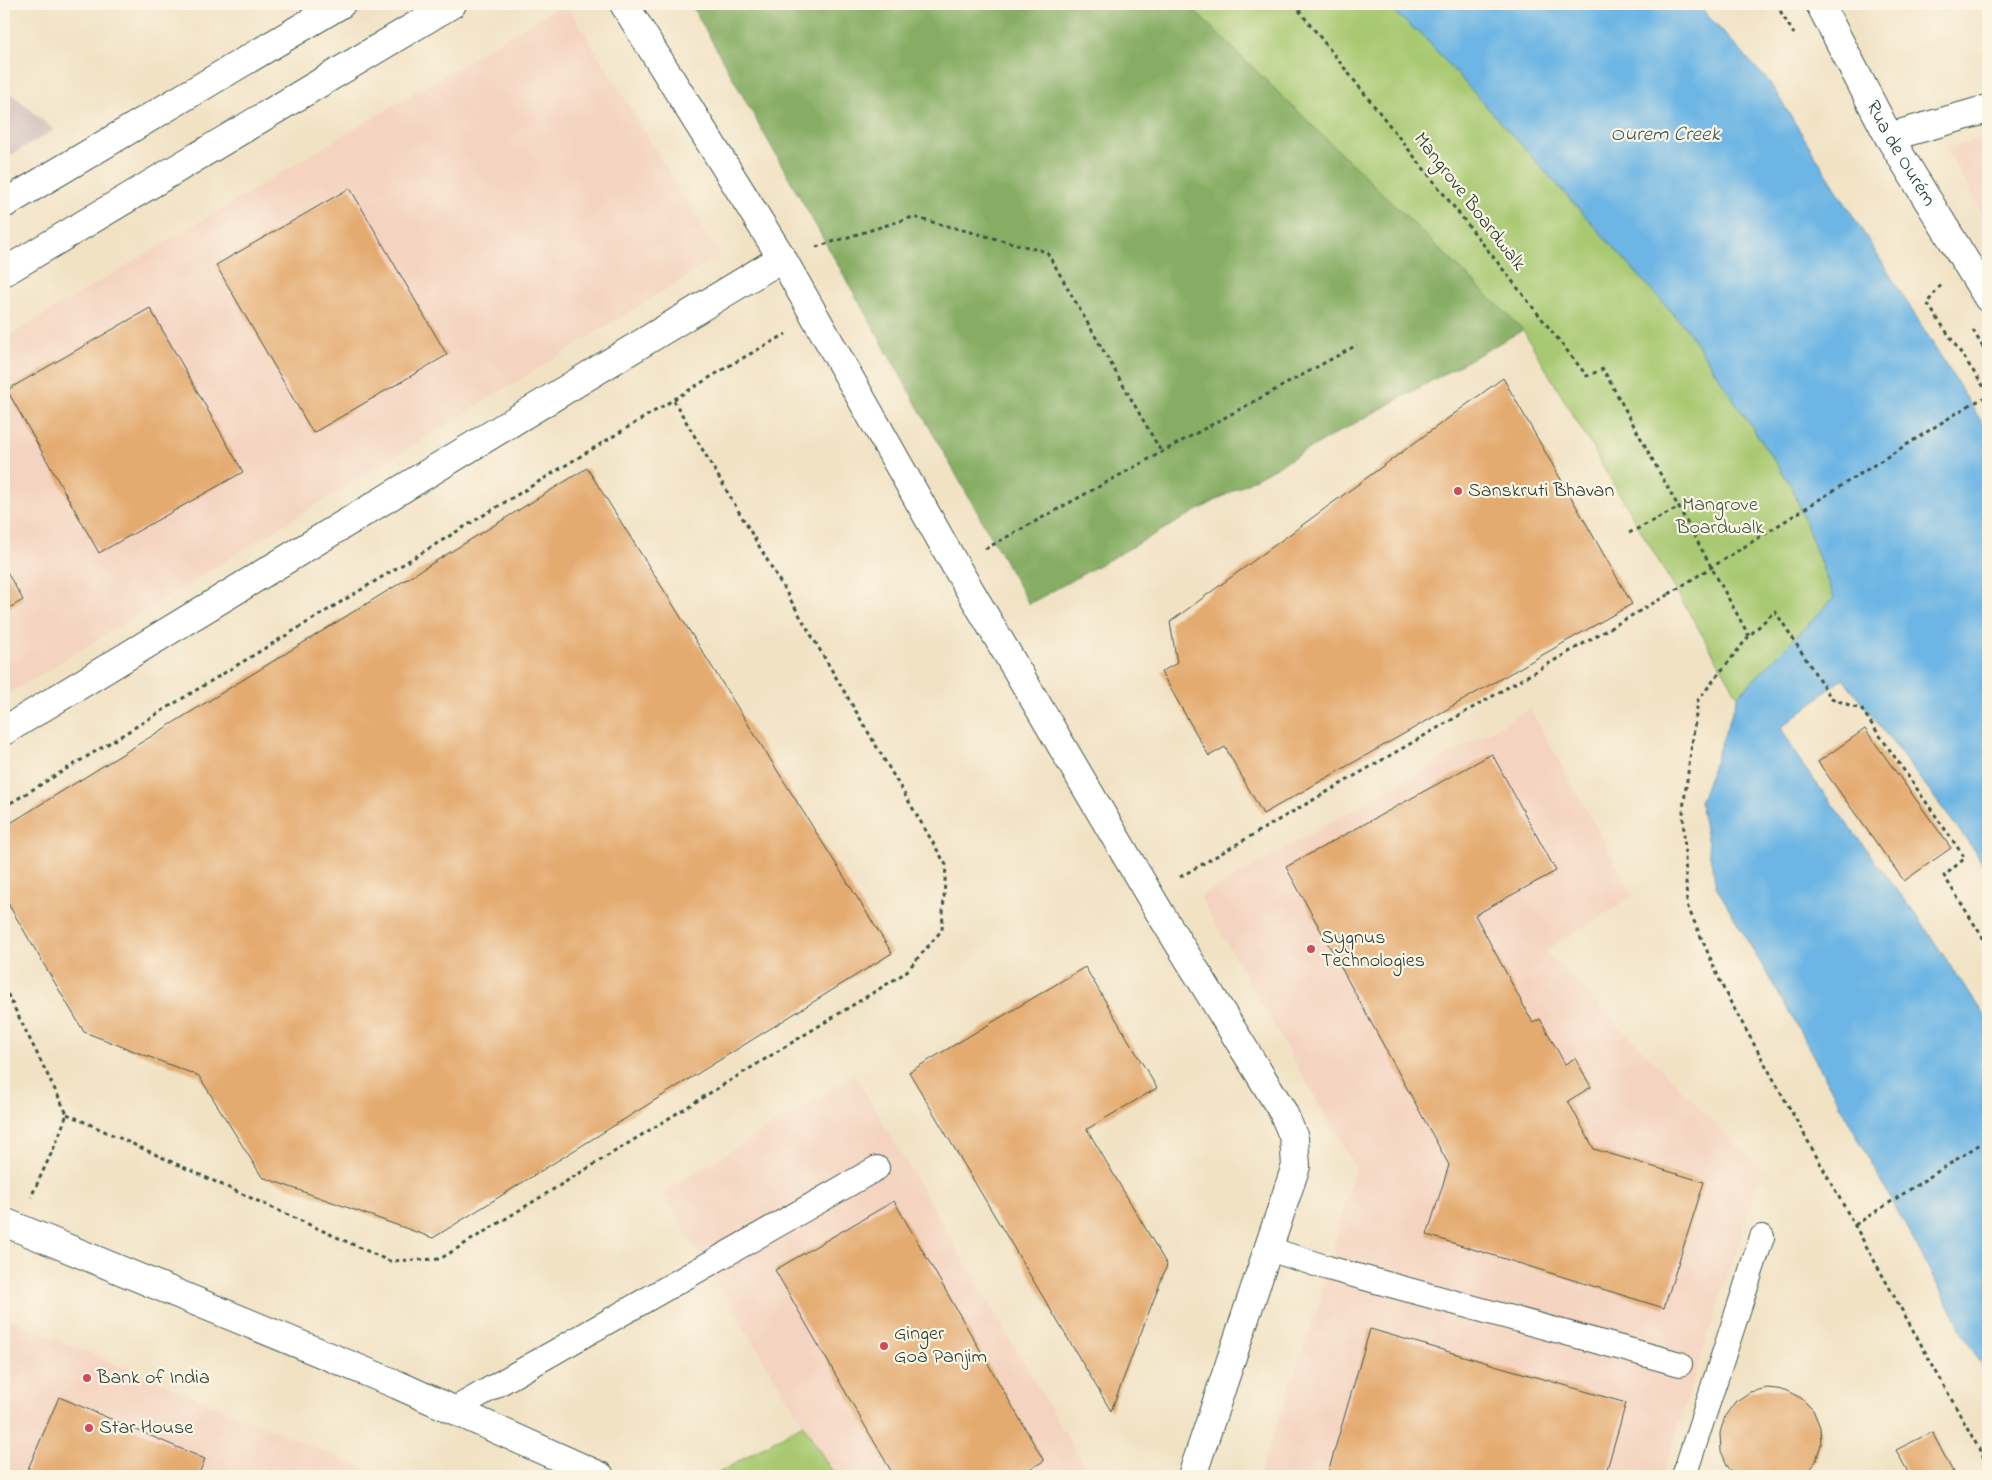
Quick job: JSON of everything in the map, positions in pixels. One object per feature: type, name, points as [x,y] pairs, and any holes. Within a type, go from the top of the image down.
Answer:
[{"type":"street","points":[[4,204],[341,4]]},
{"type":"street","points":[[4,272],[414,14],[452,4]]},
{"type":"street","points":[[624,4],[782,258],[956,565],[1149,895],[1283,1112],[1294,1138],[1296,1166],[1192,1476]]},
{"type":"street","name":"Rua de Ourém","points":[[1820,4],[1889,137],[1988,298]]},
{"type":"street","points":[[1889,137],[1988,109]]},
{"type":"street","points":[[4,731],[782,258]]},
{"type":"street","points":[[10,1224],[398,1385],[600,1476]]},
{"type":"lane","points":[[453,1410],[877,1168]]},
{"type":"lane","points":[[1684,1476],[1762,1237]]},
{"type":"lane","points":[[1269,1249],[1328,1268],[1680,1364]]},
{"type":"path","name":"Mangrove Boardwalk","points":[[1294,4],[1587,376],[1603,369],[1750,636]]},
{"type":"path","points":[[782,258],[912,217],[1047,252],[1162,453]]},
{"type":"path","points":[[1149,895],[1669,594],[1988,395],[1927,303],[1944,282]]},
{"type":"path","points":[[4,806],[674,401],[732,364],[815,318]]},
{"type":"path","points":[[956,565],[1357,346]]},
{"type":"path","points":[[4,987],[66,1114],[389,1261],[440,1259],[905,974],[942,930],[946,865],[674,401]]},
{"type":"path","points":[[1628,533],[1680,506]]},
{"type":"path","points":[[1988,946],[1944,876],[1965,858],[1862,710],[1831,698],[1775,612],[1750,636],[1698,700],[1683,809],[1687,905],[1725,992],[1988,1465]]},
{"type":"path","points":[[10,1224],[57,1140],[66,1114]]},
{"type":"path","points":[[1855,1225],[1988,1139]]},
{"type":"shaded area","points":[[563,4],[567,4],[720,256],[4,697],[4,339]]},
{"type":"shaded area","points":[[4,87],[54,130],[4,159]]},
{"type":"shaded area","points":[[1988,136],[1988,225],[1946,148]]},
{"type":"shaded area","points":[[1530,709],[1634,896],[1545,951],[1762,1171],[1662,1476],[1259,1476],[1319,1303],[1355,1167],[1200,897]]},
{"type":"shaded area","name":"Ginger Goa Panjim","points":[[855,1075],[1090,1476],[835,1476],[662,1193]]},
{"type":"shaded area","name":"Bank of India","points":[[4,1317],[270,1429],[384,1476],[4,1476]]},
{"type":"green space","points":[[691,4],[1187,4],[1523,330],[1029,604]]},
{"type":"green space","name":"Mangrove Boardwalk","points":[[1187,4],[1384,4],[1423,36],[1686,328],[1792,487],[1834,598],[1738,696],[1523,330]]},
{"type":"green space","points":[[803,1424],[835,1476],[715,1475]]},
{"type":"water","name":"Ourem Creek","points":[[1384,4],[1697,4],[1770,83],[1988,432],[1988,874],[1975,851],[1843,678],[1781,728],[1801,763],[1917,916],[1988,1021],[1988,1378],[1796,1024],[1716,886],[1700,803],[1738,696],[1834,598],[1792,487],[1686,328],[1423,36]]},
{"type":"building","points":[[350,188],[447,355],[313,433],[216,265]]},
{"type":"building","points":[[150,308],[243,472],[99,553],[7,390]]},
{"type":"building","name":"Sanskruti Bhavan","points":[[1503,378],[1632,604],[1263,814],[1225,747],[1209,756],[1161,672],[1177,663],[1170,622]]},
{"type":"building","points":[[587,468],[892,953],[433,1238],[262,1177],[199,1076],[84,1032],[4,897],[4,827]]},
{"type":"building","points":[[4,567],[23,600],[4,611]]},
{"type":"building","points":[[1865,729],[1951,848],[1904,881],[1818,762]]},
{"type":"building","points":[[1492,754],[1556,871],[1475,915],[1533,1023],[1540,1019],[1565,1064],[1575,1058],[1591,1087],[1568,1101],[1594,1149],[1704,1182],[1664,1308],[1427,1235],[1449,1165],[1286,867]]},
{"type":"building","points":[[1085,967],[1157,1088],[1087,1129],[1167,1265],[1111,1411],[909,1072]]},
{"type":"building","points":[[894,1201],[1044,1461],[1018,1476],[894,1476],[775,1270]]},
{"type":"building","points":[[1370,1329],[1626,1403],[1605,1476],[1327,1476]]},
{"type":"building","points":[[1767,1388],[1785,1390],[1801,1398],[1813,1410],[1820,1427],[1821,1444],[1816,1461],[1804,1476],[1737,1476],[1728,1467],[1721,1451],[1720,1433],[1725,1416],[1735,1402],[1750,1392]]},
{"type":"building","name":"Star House","points":[[59,1397],[205,1459],[198,1476],[25,1476]]},
{"type":"building","points":[[1932,1432],[1955,1476],[1910,1476],[1896,1450]]},
{"type":"place","name":"Sanskruti Bhavan","points":[[1458,491]]},
{"type":"place","name":"Sygnus Technologies","points":[[1311,949]]},
{"type":"place","name":"Ginger Goa Panjim","points":[[884,1346]]},
{"type":"place","name":"Bank of India","points":[[87,1378]]},
{"type":"place","name":"Star House","points":[[89,1428]]}]
